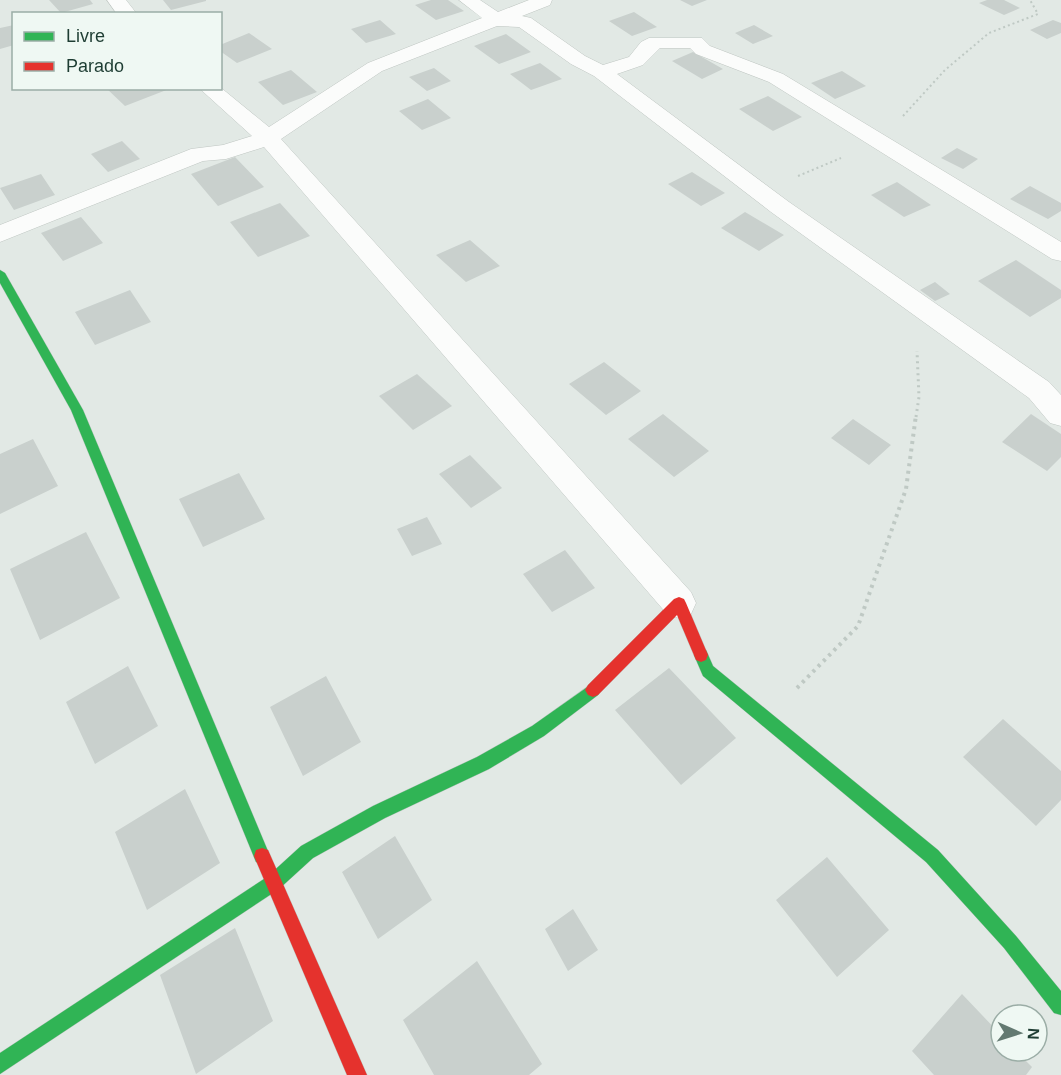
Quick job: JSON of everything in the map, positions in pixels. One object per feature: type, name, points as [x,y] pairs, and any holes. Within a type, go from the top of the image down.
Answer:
[{"type":"street","points":[[116,0],[126,12]]},
{"type":"street","points":[[468,0],[497,20],[524,22],[578,60],[601,72],[761,193],[1039,390],[1061,415]]},
{"type":"street","points":[[0,234],[200,154],[226,152],[268,138],[375,67],[543,1]]},
{"type":"street","points":[[601,72],[636,61],[648,46],[656,42],[695,42],[703,50],[776,78],[1061,254]]},
{"type":"street","points":[[211,90],[268,138],[679,603],[708,671],[932,856],[1010,942],[1061,1006]]},
{"type":"street","points":[[0,273],[77,410],[273,883],[357,1075]]},
{"type":"street","points":[[0,1064],[273,883],[307,852],[379,812],[483,763],[538,731],[585,698],[679,603]]},
{"type":"path","points":[[761,193],[881,141],[945,70],[989,33],[1038,14],[1030,0]]},
{"type":"path","points":[[766,719],[858,626],[906,489],[919,397],[915,302]]},
{"type":"building","points":[[49,0],[90,0],[93,4],[65,12],[60,12]]},
{"type":"building","points":[[163,0],[206,0],[206,1],[171,10]]},
{"type":"building","points":[[431,0],[448,0],[464,11],[436,20],[415,5]]},
{"type":"building","points":[[680,0],[707,0],[692,6]]},
{"type":"building","points":[[987,0],[1004,0],[1020,8],[1004,15],[979,3]]},
{"type":"building","points":[[634,12],[657,27],[632,36],[609,21]]},
{"type":"building","points":[[380,20],[396,34],[366,43],[351,29]]},
{"type":"building","points":[[1053,20],[1061,23],[1061,33],[1047,39],[1030,30]]},
{"type":"building","points":[[12,25],[12,46],[0,49],[0,28]]},
{"type":"building","points":[[754,25],[773,36],[753,44],[735,33]]},
{"type":"building","points":[[249,33],[272,49],[237,63],[222,52],[222,44]]},
{"type":"building","points":[[506,34],[531,52],[499,64],[474,46]]},
{"type":"building","points":[[693,52],[723,69],[702,79],[672,61]]},
{"type":"building","points":[[540,63],[562,79],[531,90],[510,74]]},
{"type":"building","points":[[434,68],[451,81],[427,91],[409,77]]},
{"type":"building","points":[[291,70],[317,92],[283,105],[258,82]]},
{"type":"building","points":[[842,71],[866,86],[835,99],[811,83]]},
{"type":"building","points":[[108,90],[166,90],[125,106]]},
{"type":"building","points":[[768,96],[802,117],[773,131],[739,109]]},
{"type":"building","points":[[428,99],[451,118],[422,130],[399,111]]},
{"type":"building","points":[[122,141],[140,159],[108,172],[91,154]]},
{"type":"building","points":[[957,148],[978,159],[963,169],[941,158]]},
{"type":"building","points":[[235,157],[264,187],[218,206],[191,174]]},
{"type":"building","points":[[692,172],[725,193],[701,206],[668,184]]},
{"type":"building","points":[[41,174],[55,195],[14,210],[0,188]]},
{"type":"building","points":[[897,182],[931,205],[904,217],[871,195]]},
{"type":"building","points":[[1030,186],[1061,203],[1061,211],[1048,219],[1010,199]]},
{"type":"building","points":[[280,203],[310,236],[258,257],[230,222]]},
{"type":"building","points":[[745,212],[784,235],[759,251],[721,228]]},
{"type":"building","points":[[81,217],[103,243],[63,261],[41,233]]},
{"type":"building","points":[[470,240],[500,266],[466,282],[436,255]]},
{"type":"building","points":[[1016,260],[1061,290],[1061,298],[1030,317],[978,281]]},
{"type":"building","points":[[935,282],[950,294],[935,301],[920,290]]},
{"type":"building","points":[[130,290],[151,322],[95,345],[75,312]]},
{"type":"building","points":[[604,362],[641,391],[606,415],[569,384]]},
{"type":"building","points":[[417,374],[452,406],[413,430],[379,396]]},
{"type":"building","points":[[663,414],[709,451],[674,477],[628,439]]},
{"type":"building","points":[[1031,414],[1061,434],[1061,457],[1047,471],[1002,442]]},
{"type":"building","points":[[853,419],[891,445],[869,465],[831,438]]},
{"type":"building","points":[[33,439],[58,486],[0,514],[0,454]]},
{"type":"building","points":[[470,455],[502,488],[471,508],[439,474]]},
{"type":"building","points":[[239,473],[265,519],[203,547],[179,499]]},
{"type":"building","points":[[427,517],[442,544],[412,556],[397,529]]},
{"type":"building","points":[[86,532],[120,598],[40,640],[10,569]]},
{"type":"building","points":[[565,550],[595,588],[552,612],[523,574]]},
{"type":"building","points":[[128,666],[158,726],[95,764],[66,702]]},
{"type":"building","points":[[669,668],[736,738],[681,785],[615,710]]},
{"type":"building","points":[[326,676],[361,742],[303,776],[270,707]]},
{"type":"building","points":[[1003,719],[1061,771],[1061,800],[1036,826],[963,757]]},
{"type":"building","points":[[185,789],[220,863],[147,910],[115,832]]},
{"type":"building","points":[[395,836],[432,900],[378,939],[342,872]]},
{"type":"building","points":[[827,857],[889,930],[837,977],[776,900]]},
{"type":"building","points":[[573,909],[598,950],[568,971],[545,929]]},
{"type":"building","points":[[235,928],[273,1021],[196,1074],[160,975]]},
{"type":"building","points":[[477,961],[542,1064],[529,1075],[434,1075],[403,1020]]},
{"type":"building","points":[[962,994],[989,1022],[989,1063],[1028,1063],[1032,1067],[1026,1075],[934,1075],[912,1051]]},
{"type":"traffic: fast","points":[[0,273],[77,410],[262,856]]},
{"type":"traffic: fast","points":[[701,655],[708,671],[932,856],[1010,942],[1061,1006]]},
{"type":"traffic: fast","points":[[0,1064],[273,883],[307,852],[379,812],[483,763],[538,731],[593,690]]},
{"type":"traffic: jam","points":[[593,690],[679,603],[701,655]]},
{"type":"traffic: jam","points":[[262,856],[357,1075]]}]
